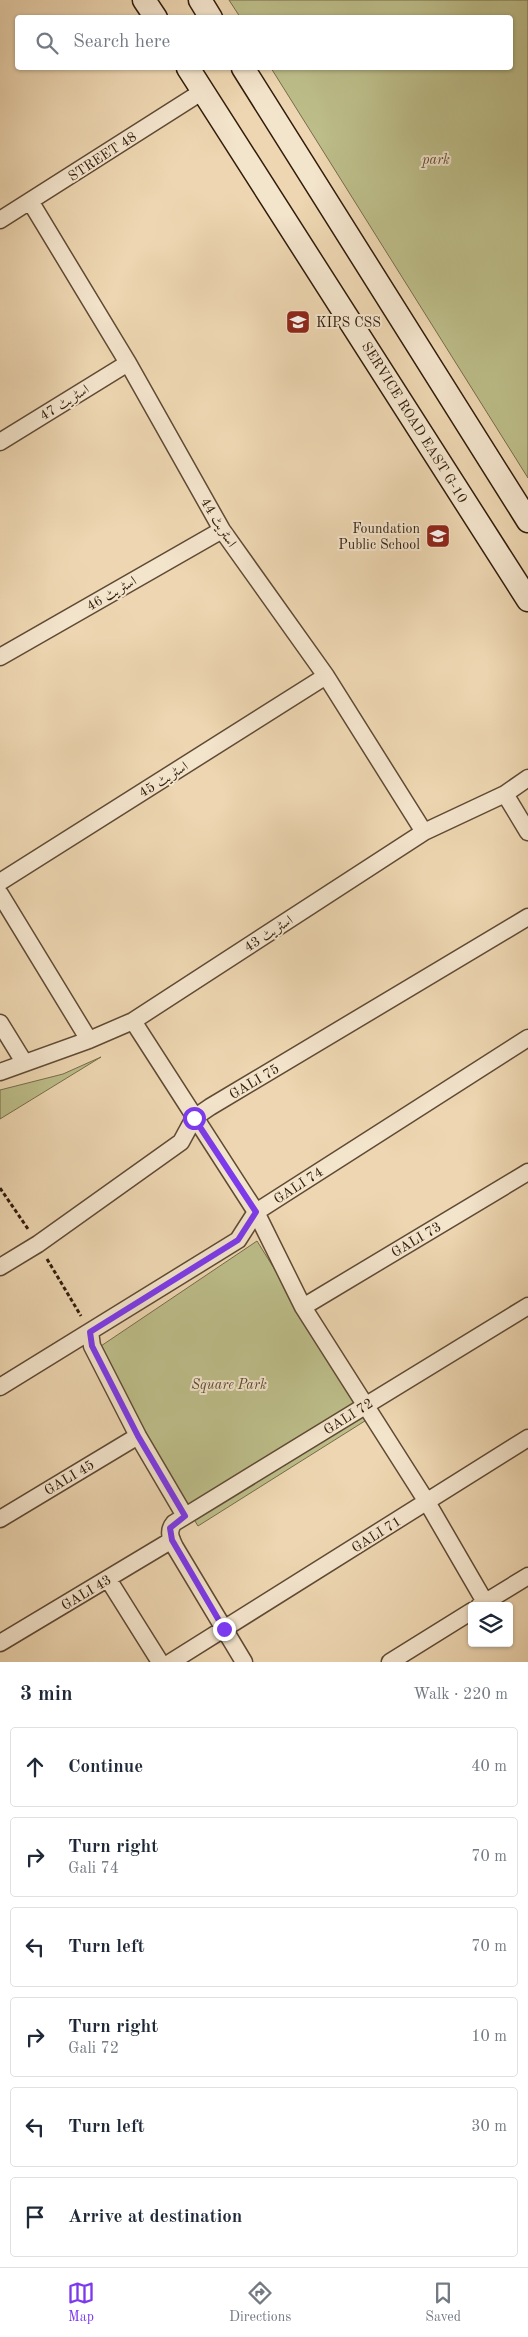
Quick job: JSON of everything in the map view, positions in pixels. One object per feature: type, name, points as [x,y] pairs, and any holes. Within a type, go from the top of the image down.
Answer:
[{"type":"main road","points":[[144,0],[154,15]]},
{"type":"main road","points":[[200,0],[209,15]]},
{"type":"main road","name":"SERVICE ROAD EAST G-10","points":[[189,70],[528,600]]},
{"type":"main road","points":[[244,70],[528,521]]},
{"type":"street","name":"STREET 48","points":[[0,220],[204,91]]},
{"type":"street","name":"اسٹریٹ 44","points":[[30,202],[128,363],[222,530],[326,676],[424,832]]},
{"type":"street","name":"اسٹریٹ 47","points":[[0,442],[128,363]]},
{"type":"street","name":"اسٹریٹ 46","points":[[0,657],[222,530]]},
{"type":"street","name":"اسٹریٹ 45","points":[[0,882],[326,676]]},
{"type":"street","name":"اسٹریٹ 43","points":[[0,1072],[89,1040],[133,1021],[424,832],[505,794],[528,778]]},
{"type":"street","points":[[505,794],[528,832]]},
{"type":"street","points":[[0,894],[89,1040]]},
{"type":"street","name":"GALI 75","points":[[194,1118],[528,917]]},
{"type":"street","points":[[133,1021],[256,1212],[304,1307],[427,1502],[477,1602]]},
{"type":"street","points":[[0,1022],[24,1062]]},
{"type":"street","name":"GALI 74","points":[[0,1387],[238,1240],[256,1212],[528,1038]]},
{"type":"street","points":[[0,1267],[38,1244],[181,1142],[194,1118]]},
{"type":"street","name":"GALI 73","points":[[304,1307],[528,1172]]},
{"type":"street","name":"GALI 72","points":[[171,1534],[185,1516],[528,1306]]},
{"type":"street","points":[[90,1332],[92,1346],[138,1436],[185,1516]]},
{"type":"street","name":"GALI 45","points":[[0,1519],[138,1436]]},
{"type":"street","name":"GALI 71","points":[[172,1662],[528,1438]]},
{"type":"street","points":[[171,1534],[244,1662]]},
{"type":"street","name":"GALI 43","points":[[0,1643],[108,1579],[171,1534]]},
{"type":"street","points":[[486,1602],[528,1576]]},
{"type":"street","points":[[108,1579],[160,1662]]},
{"type":"street","points":[[395,1660],[468,1613]]},
{"type":"green space","name":"park","points":[[229,0],[528,0],[528,478],[272,70],[513,70],[513,15],[239,15]]},
{"type":"green space","points":[[101,1057],[0,1119],[0,1090],[63,1074]]},
{"type":"green space","name":"Square Park","points":[[257,1241],[368,1419],[198,1526],[92,1352]]},
{"type":"place","name":"KIPS CSS","points":[[298,322]]},
{"type":"place","name":"Foundation Public School","points":[[438,536]]},
{"type":"route","points":[[194,1118],[256,1212],[238,1240],[90,1332],[92,1346],[138,1436],[185,1516],[170,1528],[170,1534],[175,1547],[224,1629]]}]
